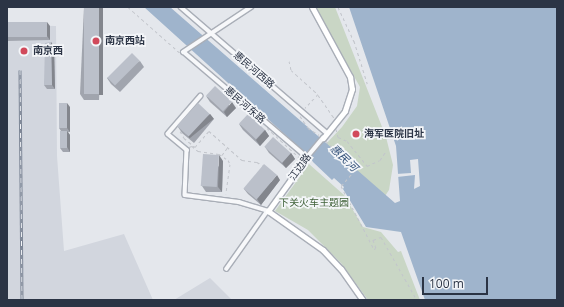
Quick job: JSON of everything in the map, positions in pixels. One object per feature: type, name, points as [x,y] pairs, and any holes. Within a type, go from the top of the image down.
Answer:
[{"type":"street","name":"惠民河西路","points":[[181,7],[302,112],[325,136]]},
{"type":"street","points":[[211,34],[252,7]]},
{"type":"street","name":"江边路","points":[[268,212],[307,157],[345,111],[352,90],[350,78],[312,7]]},
{"type":"street","name":"惠民河东路","points":[[211,34],[186,51],[307,157]]},
{"type":"street","points":[[201,96],[168,134],[186,150],[184,195],[239,202],[268,212],[323,250],[341,270],[363,300]]},
{"type":"street","points":[[227,270],[268,212]]},
{"type":"path","points":[[338,7],[354,41],[368,86]]},
{"type":"path","points":[[289,61],[296,75],[318,94],[333,115],[338,137],[347,141],[367,166],[380,160],[386,151]]},
{"type":"path","points":[[318,94],[300,116],[308,128],[325,136],[355,170],[341,186],[374,248],[376,248],[373,240],[381,237],[417,300]]},
{"type":"path","points":[[182,128],[181,135],[198,151],[222,155],[230,164],[226,194]]},
{"type":"path","points":[[186,150],[192,146],[195,147],[209,131],[242,160],[256,162],[263,166]]},
{"type":"path","points":[[222,155],[227,147]]},
{"type":"shaded area","points":[[7,25],[56,26],[57,156],[64,251],[124,234],[153,300],[7,300]]},
{"type":"shaded area","points":[[210,278],[232,300],[174,300]]},
{"type":"green space","points":[[315,7],[335,7],[386,137],[393,165],[389,190],[385,196],[324,146],[342,127],[357,106],[360,87]]},
{"type":"green space","name":"下关火车主题园","points":[[309,164],[344,195],[363,227],[381,232],[398,252],[401,251],[420,300],[368,300],[341,263],[308,230],[275,211]]},
{"type":"water","points":[[144,7],[170,7],[395,203],[400,201],[396,146],[349,7],[557,7],[557,300],[425,300],[401,232],[366,227],[343,189],[344,187],[334,178],[332,180],[313,162],[310,157]]},
{"type":"pier","points":[[418,159],[420,186],[414,189],[415,175],[397,177],[396,174],[411,173],[410,160]]},
{"type":"building","name":"南京西站","points":[[84,7],[99,7],[99,94],[84,94]]},
{"type":"building","points":[[7,22],[47,22],[47,37],[7,37]]},
{"type":"building","points":[[51,42],[52,85],[44,85],[45,43]]},
{"type":"building","points":[[132,53],[140,61],[115,86],[107,78]]},
{"type":"building","points":[[215,86],[232,102],[223,111],[206,96]]},
{"type":"building","points":[[59,103],[67,103],[67,128],[59,128]]},
{"type":"building","points":[[198,103],[210,114],[189,137],[177,126]]},
{"type":"building","points":[[248,114],[265,130],[256,139],[239,124]]},
{"type":"building","points":[[60,131],[67,131],[67,148],[60,148]]},
{"type":"building","points":[[273,137],[291,153],[282,163],[264,147]]},
{"type":"building","points":[[203,154],[219,155],[217,187],[201,186]]},
{"type":"building","points":[[264,164],[277,175],[256,199],[243,189]]},
{"type":"railway","points":[[20,70],[22,300]]},
{"type":"place","name":"南京西站","points":[[96,41]]},
{"type":"place","name":"南京西","points":[[24,51]]},
{"type":"place","name":"海军医院旧址","points":[[356,134]]},
{"type":"water label","name":"惠民河","points":[[344,158]]}]
